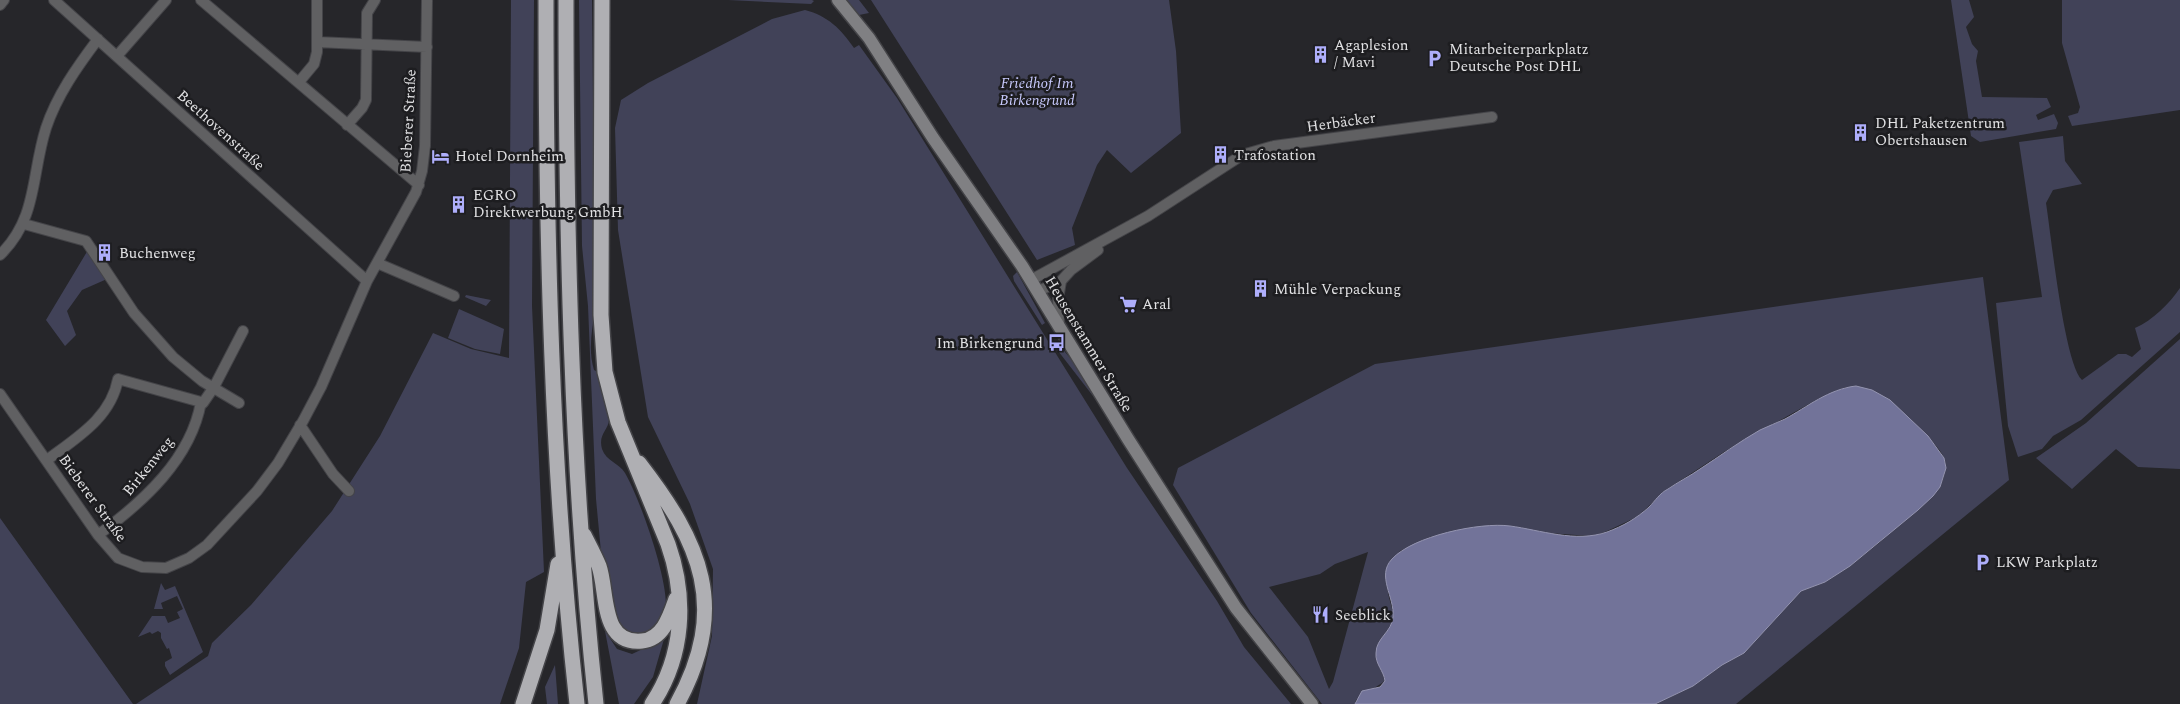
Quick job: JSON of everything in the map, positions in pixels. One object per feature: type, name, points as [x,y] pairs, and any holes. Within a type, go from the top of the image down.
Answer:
[{"type":"highway","points":[[546,0],[550,315],[561,536],[577,704]]},
{"type":"highway","points":[[566,0],[569,305],[580,527],[596,704]]},
{"type":"highway","points":[[602,0],[600,186],[602,345],[611,402],[671,553],[679,591],[680,624],[676,649],[668,676],[652,704]]},
{"type":"highway","points":[[602,17],[608,0]]},
{"type":"highway","points":[[627,446],[682,523],[699,567],[703,599],[702,636],[690,679],[677,704]]},
{"type":"highway","points":[[580,527],[599,567],[611,624],[624,638],[641,641],[657,635],[669,619],[679,591]]},
{"type":"highway","points":[[523,704],[547,630],[561,536]]},
{"type":"main road","name":"Heusenstammer Straße","points":[[838,0],[865,32],[933,138],[1035,286],[1128,439],[1236,608],[1312,704]]},
{"type":"street","points":[[0,5],[4,0]]},
{"type":"street","name":"Beethovenstraße","points":[[54,0],[367,281]]},
{"type":"street","points":[[117,56],[166,0]]},
{"type":"street","points":[[201,0],[299,82],[347,126],[419,185]]},
{"type":"street","points":[[299,82],[314,64],[317,42],[317,0]]},
{"type":"street","points":[[347,126],[366,100],[368,14],[375,0]]},
{"type":"street","name":"Bieberer Straße","points":[[1,398],[98,535],[118,558],[135,565],[166,568],[189,558],[212,541],[257,491],[278,463],[321,387],[367,281],[419,185],[424,153],[427,0]]},
{"type":"street","points":[[0,255],[24,224],[47,125],[68,81],[98,39]]},
{"type":"street","points":[[317,42],[427,48]]},
{"type":"street","name":"Herbäcker","points":[[1113,236],[1242,155],[1274,146],[1492,117]]},
{"type":"street","points":[[24,224],[86,241],[130,307],[162,346],[195,376],[239,403]]},
{"type":"street","points":[[1035,286],[1113,236]]},
{"type":"street","points":[[1035,286],[1061,281],[1084,259],[1107,245],[1113,236]]},
{"type":"street","points":[[377,263],[454,296]]},
{"type":"street","points":[[1059,324],[1058,299],[1061,281]]},
{"type":"street","points":[[46,460],[97,420],[112,400],[118,379],[203,402],[214,388],[243,331]]},
{"type":"street","name":"Birkenweg","points":[[98,535],[136,506],[167,471],[191,432],[201,402]]},
{"type":"street","points":[[300,425],[333,474],[349,491]]},
{"type":"green space","points":[[511,0],[534,0],[532,306],[544,572],[526,582],[519,648],[500,704],[136,704],[208,656],[212,643],[251,605],[332,511],[380,436],[433,333],[471,349],[509,358]]},
{"type":"green space","points":[[579,0],[592,0],[595,309],[591,347],[594,370],[598,372],[609,414],[608,424],[602,436],[601,444],[604,453],[625,473],[639,502],[654,546],[665,589],[666,606],[662,622],[652,630],[636,636],[617,625],[601,552],[596,499],[588,306],[582,246]]},
{"type":"green space","points":[[728,0],[812,0],[814,1],[811,4]]},
{"type":"green space","points":[[846,0],[859,0],[869,13],[859,15]]},
{"type":"green space","name":"Friedhof Im Birkengrund","points":[[871,0],[1169,0],[1176,51],[1181,133],[1131,173],[1107,150],[1097,165],[1072,228],[1075,245],[1037,260]]},
{"type":"green space","points":[[1951,0],[1969,0],[1974,17],[1966,27],[1972,44],[1978,51],[1976,61],[1982,97],[2047,98],[2051,107],[2036,115],[2038,120],[2054,114],[2058,123],[2056,129],[1980,142],[1971,136]]},
{"type":"green space","points":[[2062,0],[2180,0],[2180,110],[2072,126],[2068,116],[2078,113],[2080,107],[2062,43]]},
{"type":"green space","points":[[805,10],[821,16],[833,24],[854,48],[859,45],[897,98],[1127,468],[1217,601],[1244,647],[1291,704],[697,704],[712,636],[713,569],[690,504],[648,417],[618,230],[615,128],[621,100],[648,83],[772,19]]},
{"type":"green space","points":[[2063,136],[2065,161],[2082,184],[2053,190],[2046,203],[2064,325],[2075,369],[2082,380],[2118,354],[2126,354],[2132,357],[2141,349],[2135,328],[2148,321],[2160,311],[2180,288],[2180,332],[2081,420],[2053,436],[2042,449],[2018,457],[2008,426],[1996,303],[2042,297],[2019,142]]},
{"type":"green space","points":[[88,250],[107,279],[82,290],[67,311],[76,335],[65,346],[46,320]]},
{"type":"green space","points":[[1017,272],[1045,323],[1042,325],[1014,281],[1013,276]]},
{"type":"green space","points":[[1983,277],[2009,480],[1736,704],[1655,704],[1693,686],[1722,665],[1744,653],[1801,591],[1825,582],[1850,566],[1880,542],[1940,487],[1945,471],[1945,461],[1940,450],[1917,429],[1846,387],[1809,404],[1724,452],[1666,490],[1637,517],[1605,532],[1593,536],[1534,532],[1509,526],[1466,529],[1430,537],[1400,551],[1388,588],[1393,619],[1376,652],[1385,681],[1356,700],[1355,704],[1322,704],[1251,613],[1173,485],[1178,468],[1375,364]],"holes":[[[1368,552],[1333,682],[1329,689],[1308,637],[1269,587],[1320,574],[1335,564]]]},
{"type":"green space","points":[[466,295],[491,300],[486,306],[465,297]]},
{"type":"green space","points":[[459,309],[504,329],[500,354],[475,349],[448,338]]},
{"type":"green space","points":[[2180,339],[2180,469],[2138,467],[2116,449],[2072,489],[2036,458],[2086,423]]},
{"type":"green space","points":[[1059,345],[1077,366],[1093,396],[1055,347]]},
{"type":"green space","points":[[0,518],[133,704],[0,704]]},
{"type":"green space","points":[[161,583],[165,590],[175,586],[203,652],[170,675],[165,662],[172,658],[169,648],[167,649],[161,638],[161,633],[158,631],[152,634],[150,632],[138,637],[152,616],[165,616],[168,623],[180,618],[177,612],[183,609],[177,596],[161,603],[163,609],[154,609]]},
{"type":"green space","points":[[605,631],[617,649],[632,654],[664,639],[653,677],[634,704],[619,704]]},
{"type":"green space","points":[[555,665],[558,704],[547,704],[545,687]]},
{"type":"shaded area","points":[[1856,386],[1872,390],[1890,400],[1928,436],[1944,458],[1946,468],[1940,487],[1918,510],[1850,566],[1825,582],[1801,591],[1744,653],[1722,665],[1693,686],[1655,704],[1355,704],[1362,691],[1380,687],[1385,681],[1376,653],[1379,643],[1390,627],[1393,617],[1386,572],[1392,559],[1402,551],[1431,537],[1482,526],[1510,526],[1571,536],[1595,535],[1607,532],[1634,519],[1665,491],[1760,430],[1785,419],[1827,395]]},
{"type":"place","name":"Agaplesion / Mavi","points":[[1320,54]]},
{"type":"place","name":"Mitarbeiterparkplatz Deutsche Post DHL","points":[[1435,58]]},
{"type":"place","name":"DHL Paketzentrum Obertshausen","points":[[1861,132]]},
{"type":"place","name":"Trafostation","points":[[1220,155]]},
{"type":"place","name":"Hotel Dornheim","points":[[441,156]]},
{"type":"place","name":"EGRO Direktwerbung GmbH","points":[[459,204]]},
{"type":"place","name":"Buchenweg","points":[[105,253]]},
{"type":"place","name":"Mühle Verpackung","points":[[1260,289]]},
{"type":"place","name":"Aral","points":[[1128,304]]},
{"type":"place","name":"Im Birkengrund","points":[[1057,343]]},
{"type":"place","name":"LKW Parkplatz","points":[[1982,562]]},
{"type":"place","name":"Seeblick","points":[[1321,615]]}]
